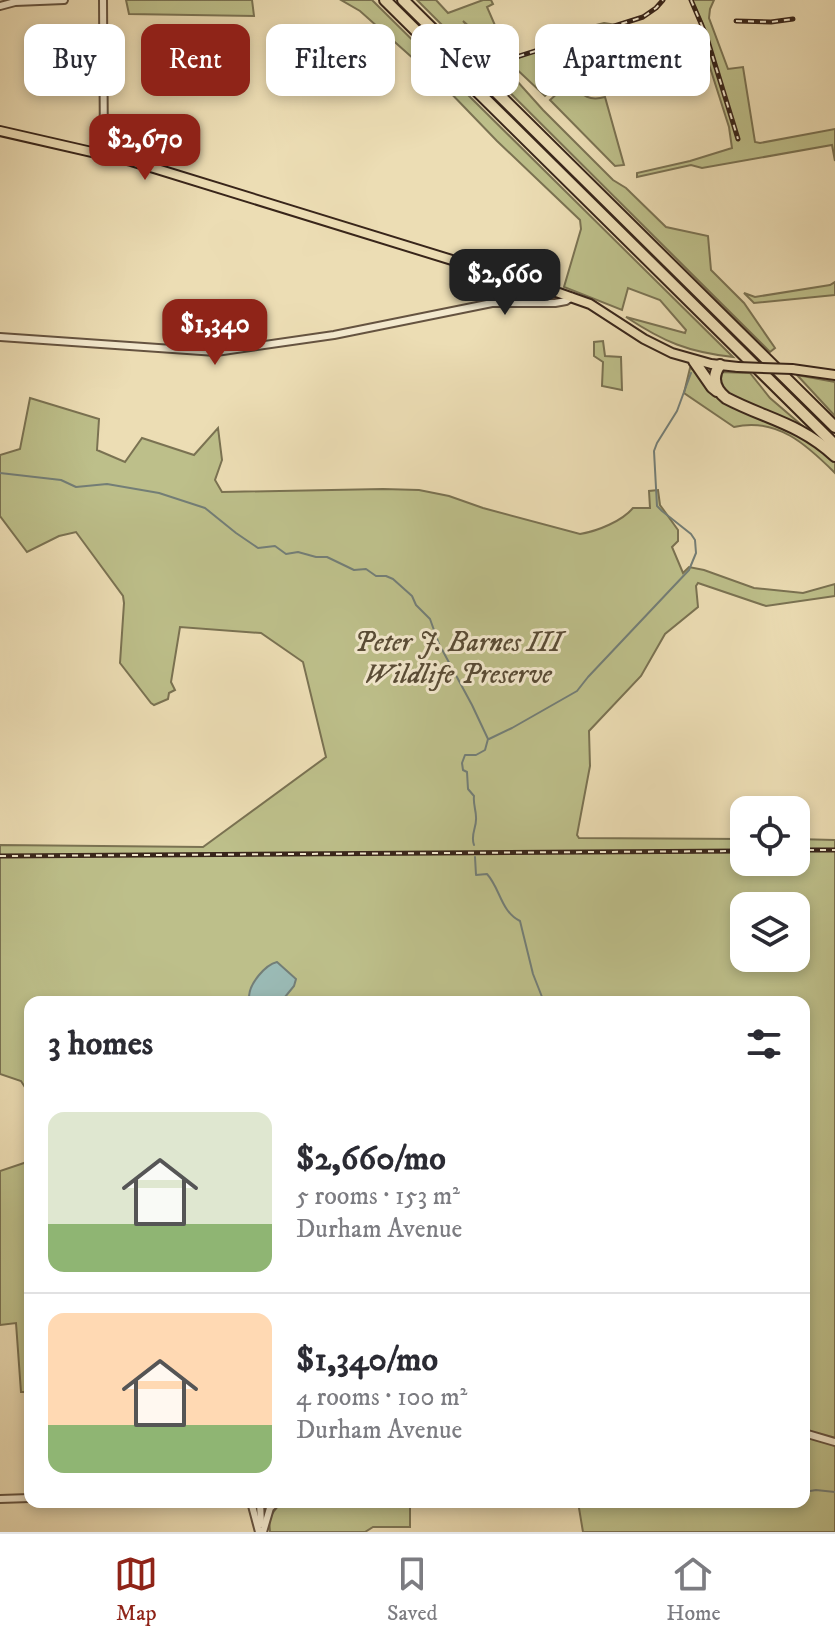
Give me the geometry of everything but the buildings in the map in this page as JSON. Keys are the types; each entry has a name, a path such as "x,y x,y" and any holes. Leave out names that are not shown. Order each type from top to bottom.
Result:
{"highway":[{"path":"385,0 835,445"},
{"path":"403,0 835,427"},
{"path":"694,361 719,392 738,404 799,429 835,456"},
{"path":"719,392 715,379 720,365"}],"main road":[{"path":"0,131 104,154 572,297 663,349 694,361 835,375"}],"street":[{"path":"0,6 15,2 64,0"},
{"path":"103,0 104,154"},
{"path":"0,337 216,352 334,335 492,303 555,303 572,297"},
{"path":"810,1435 835,1442"},
{"path":"0,1499 24,1498"},
{"path":"253,1508 261,1532"},
{"path":"260,1508 261,1532"},
{"path":"261,1532 270,1508"}],"green space":[{"path":"126,0 252,0 254,16 129,14"},
{"path":"341,0 372,0 411,39 411,56 395,42 395,24 375,24"},
{"path":"417,0 436,0 448,13 483,0 491,0 493,4 487,7 494,24 466,24 463,21 466,24 441,24"},
{"path":"692,0 714,0 709,18 728,69 743,67 755,142 835,129 835,161 832,145 702,168 691,165 637,177 637,173 732,148 729,127 710,68 710,24 703,24"},
{"path":"535,50 535,87 519,71 519,58"},
{"path":"519,83 613,180 626,188 666,227 708,236 711,270 744,303 775,348 770,352 513,96 519,96"},
{"path":"454,96 469,96 733,357 677,344 626,317 685,333 686,330 660,300 628,288 622,310 564,287 581,229 580,220"},
{"path":"554,96 605,97 624,165 615,166 550,100"},
{"path":"835,282 835,295 754,303 744,293 755,297"},
{"path":"603,341 605,356 621,357 622,390 602,386 603,362 594,356 594,342"},
{"path":"690,368 725,403 784,425 810,440 835,462 835,473 790,436 764,426 734,427 684,393"},
{"path":"719,372 750,373 770,398 805,428 750,407 721,390"},
{"path":"797,375 835,382 835,416"},
{"name":"Peter J. Barnes III Wildlife Preserve","path":"30,398 99,419 97,450 125,462 142,438 194,455 218,428 222,460 215,480 222,492 419,490 580,534 609,525 633,508 650,508 649,491 658,490 660,505 678,530 678,541 672,547 683,573 689,567 754,588 803,593 835,584 835,596 766,606 698,583 698,607 665,634 641,676 589,731 590,766 577,835 579,838 730,839 730,876 810,876 810,839 835,840 835,1532 583,1532 579,1508 810,1508 810,996 24,996 24,1086 21,1081 0,1074 0,845 203,847 326,757 303,662 261,633 180,627 171,682 175,690 169,693 168,699 154,705 120,663 123,596 76,532 59,536 27,552 0,516 0,455 20,449"},
{"path":"24,1163 24,1392 21,1392 16,1323 0,1325 0,1171"},
{"path":"276,1508 410,1508 410,1527 373,1527 365,1532 270,1532 269,1518"}],"water":[{"path":"277,962 296,979 294,986 286,996 249,996 255,980"}],"waterway":[{"path":"489,739 577,691 689,570 696,553 695,540 657,506 654,451 677,411 691,373"},
{"path":"0,473 61,480 76,487 107,484 159,493 205,508 258,548 275,546 286,554 298,552 327,557 354,570 366,569 376,576 393,579 412,596 430,619 439,644 488,739 485,750 476,755 465,755 462,763 463,770 467,772 468,789 474,796 474,845"},
{"path":"475,857 476,875 487,874 509,912 520,921 542,996"},
{"path":"810,1491 835,1492"}],"railway":[{"path":"519,56 643,17 663,0"},
{"path":"691,0 706,35 738,139"},
{"path":"736,21 793,19"},
{"path":"810,850 835,850"},
{"path":"0,856 730,851"}]}
